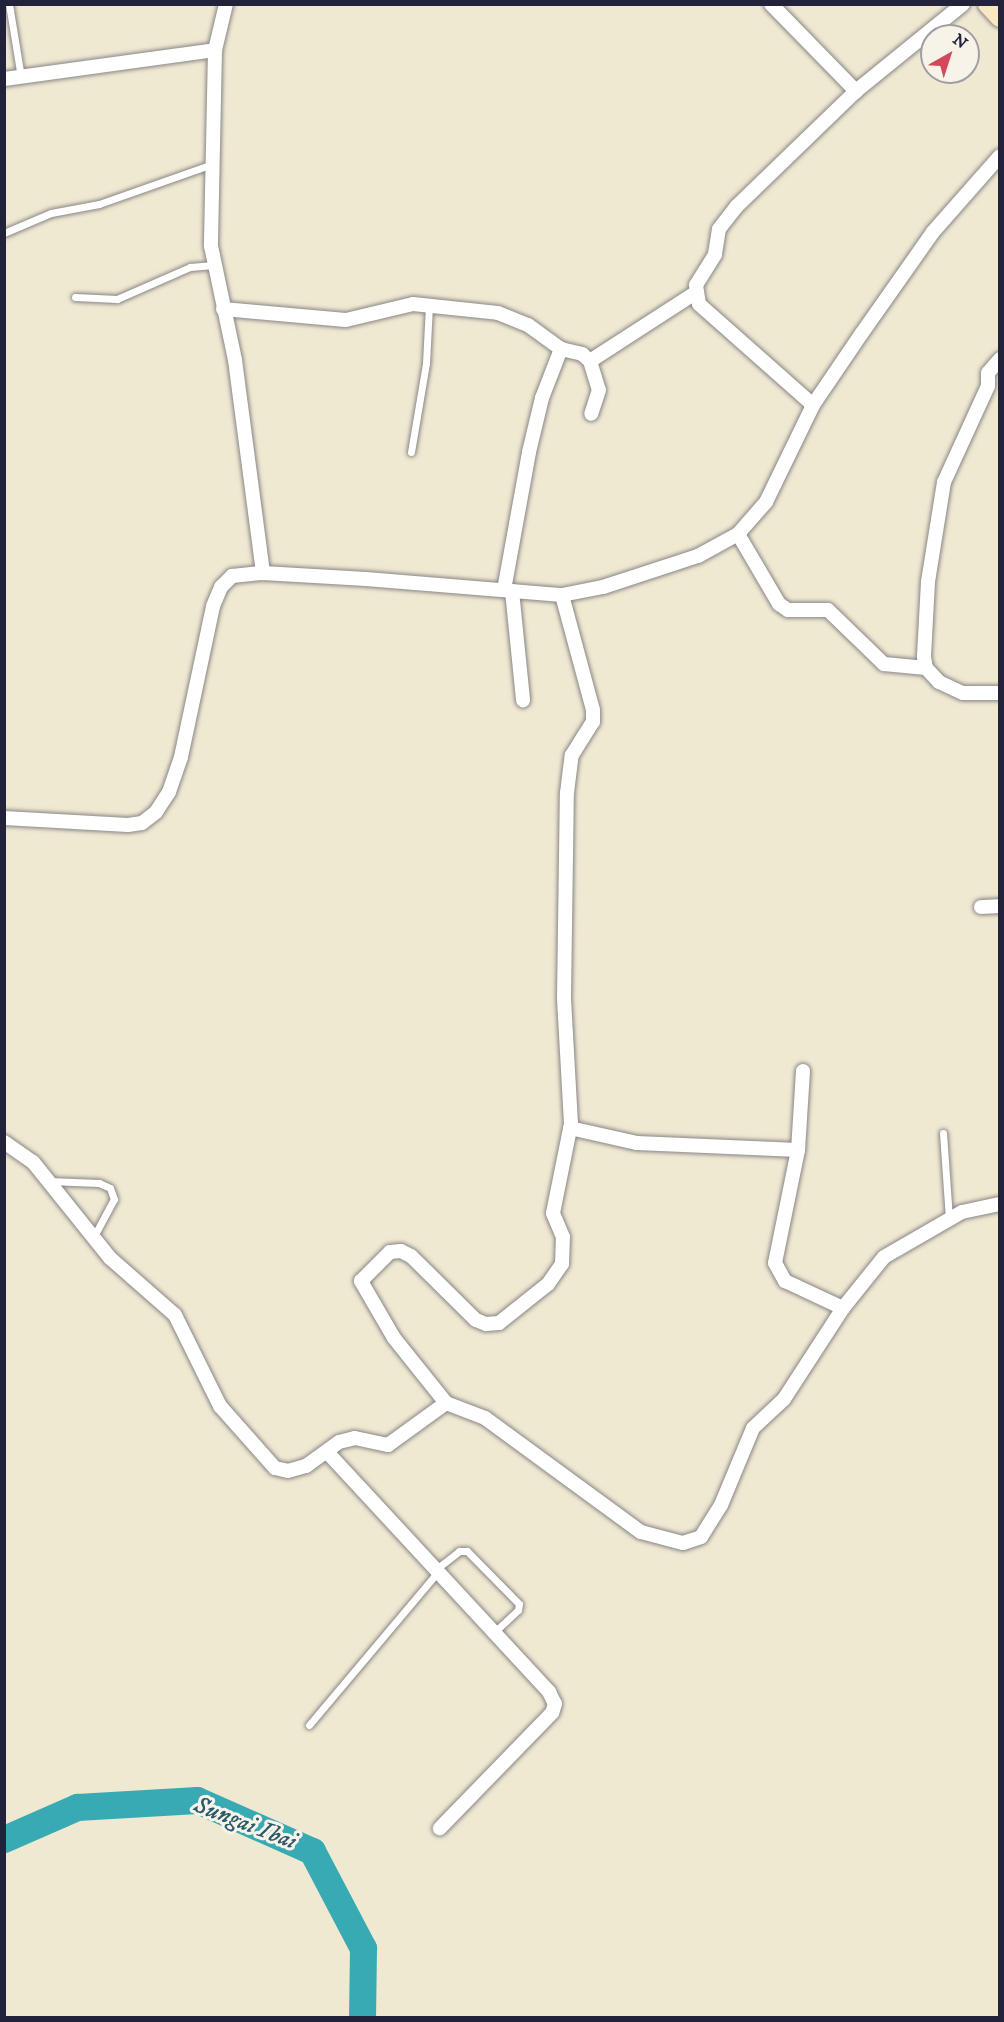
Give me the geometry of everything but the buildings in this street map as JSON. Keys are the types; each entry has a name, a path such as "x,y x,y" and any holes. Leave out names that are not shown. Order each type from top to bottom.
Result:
{"main road":[{"path":"988,4 999,17"}],"street":[{"path":"226,4 215,50 210,165 213,265 235,360 263,573"},
{"path":"771,4 856,91"},
{"path":"590,361 695,293 715,254 714,243 726,218 856,91 963,4"},
{"path":"4,79 215,50"},
{"path":"4,818 128,825 142,823 156,812 169,792 181,757 213,606 220,587 232,576 263,573 562,595 603,587 698,556 738,534 766,502 813,405 933,232 999,156"},
{"path":"695,293 699,303 813,405"},
{"path":"223,309 346,320 364,319 392,308 429,305 512,316 561,349 582,354 590,361 598,390 591,414"},
{"path":"523,700 508,591 529,452 542,398 561,349"},
{"path":"926,668 928,582 944,482 988,386 988,373 999,358"},
{"path":"738,534 779,604 788,610 828,610 884,664 926,668 939,682 963,693 999,693"},
{"path":"562,595 593,710 593,722 572,755 567,793 564,998 570,1128 554,1196 553,1213 563,1237 562,1264 548,1284 499,1323 476,1320 411,1256 401,1251 390,1252 361,1281 394,1338 446,1403 486,1418 641,1532 683,1543 700,1537 721,1505 753,1428 784,1399 843,1308 884,1257 949,1218 980,1207 999,1204"},
{"path":"981,907 999,906"},
{"path":"803,1071 798,1150 779,1238 777,1272 785,1281 843,1308"},
{"path":"570,1128 637,1143 798,1150"},
{"path":"4,1142 33,1162 110,1258 175,1315 220,1407 266,1461 288,1471 306,1466 328,1453 339,1442 355,1438 388,1445 446,1403"},
{"path":"328,1453 435,1573 494,1632 555,1704 552,1713 440,1828"}],"lane":[{"path":"9,4 21,76"},
{"path":"4,233 51,213 99,204 210,165"},
{"path":"75,297 117,299 190,267 213,265"},
{"path":"411,452 426,363 429,305"},
{"path":"944,1133 949,1218"},
{"path":"47,1181 99,1183 110,1188 114,1199 93,1238"},
{"path":"309,1725 435,1573 459,1551 467,1551 519,1604 518,1610 494,1632"}],"waterway":[{"name":"Sungai Ibai","path":"4,1839 77,1807 197,1800 312,1851 363,1948 362,2018"}]}
